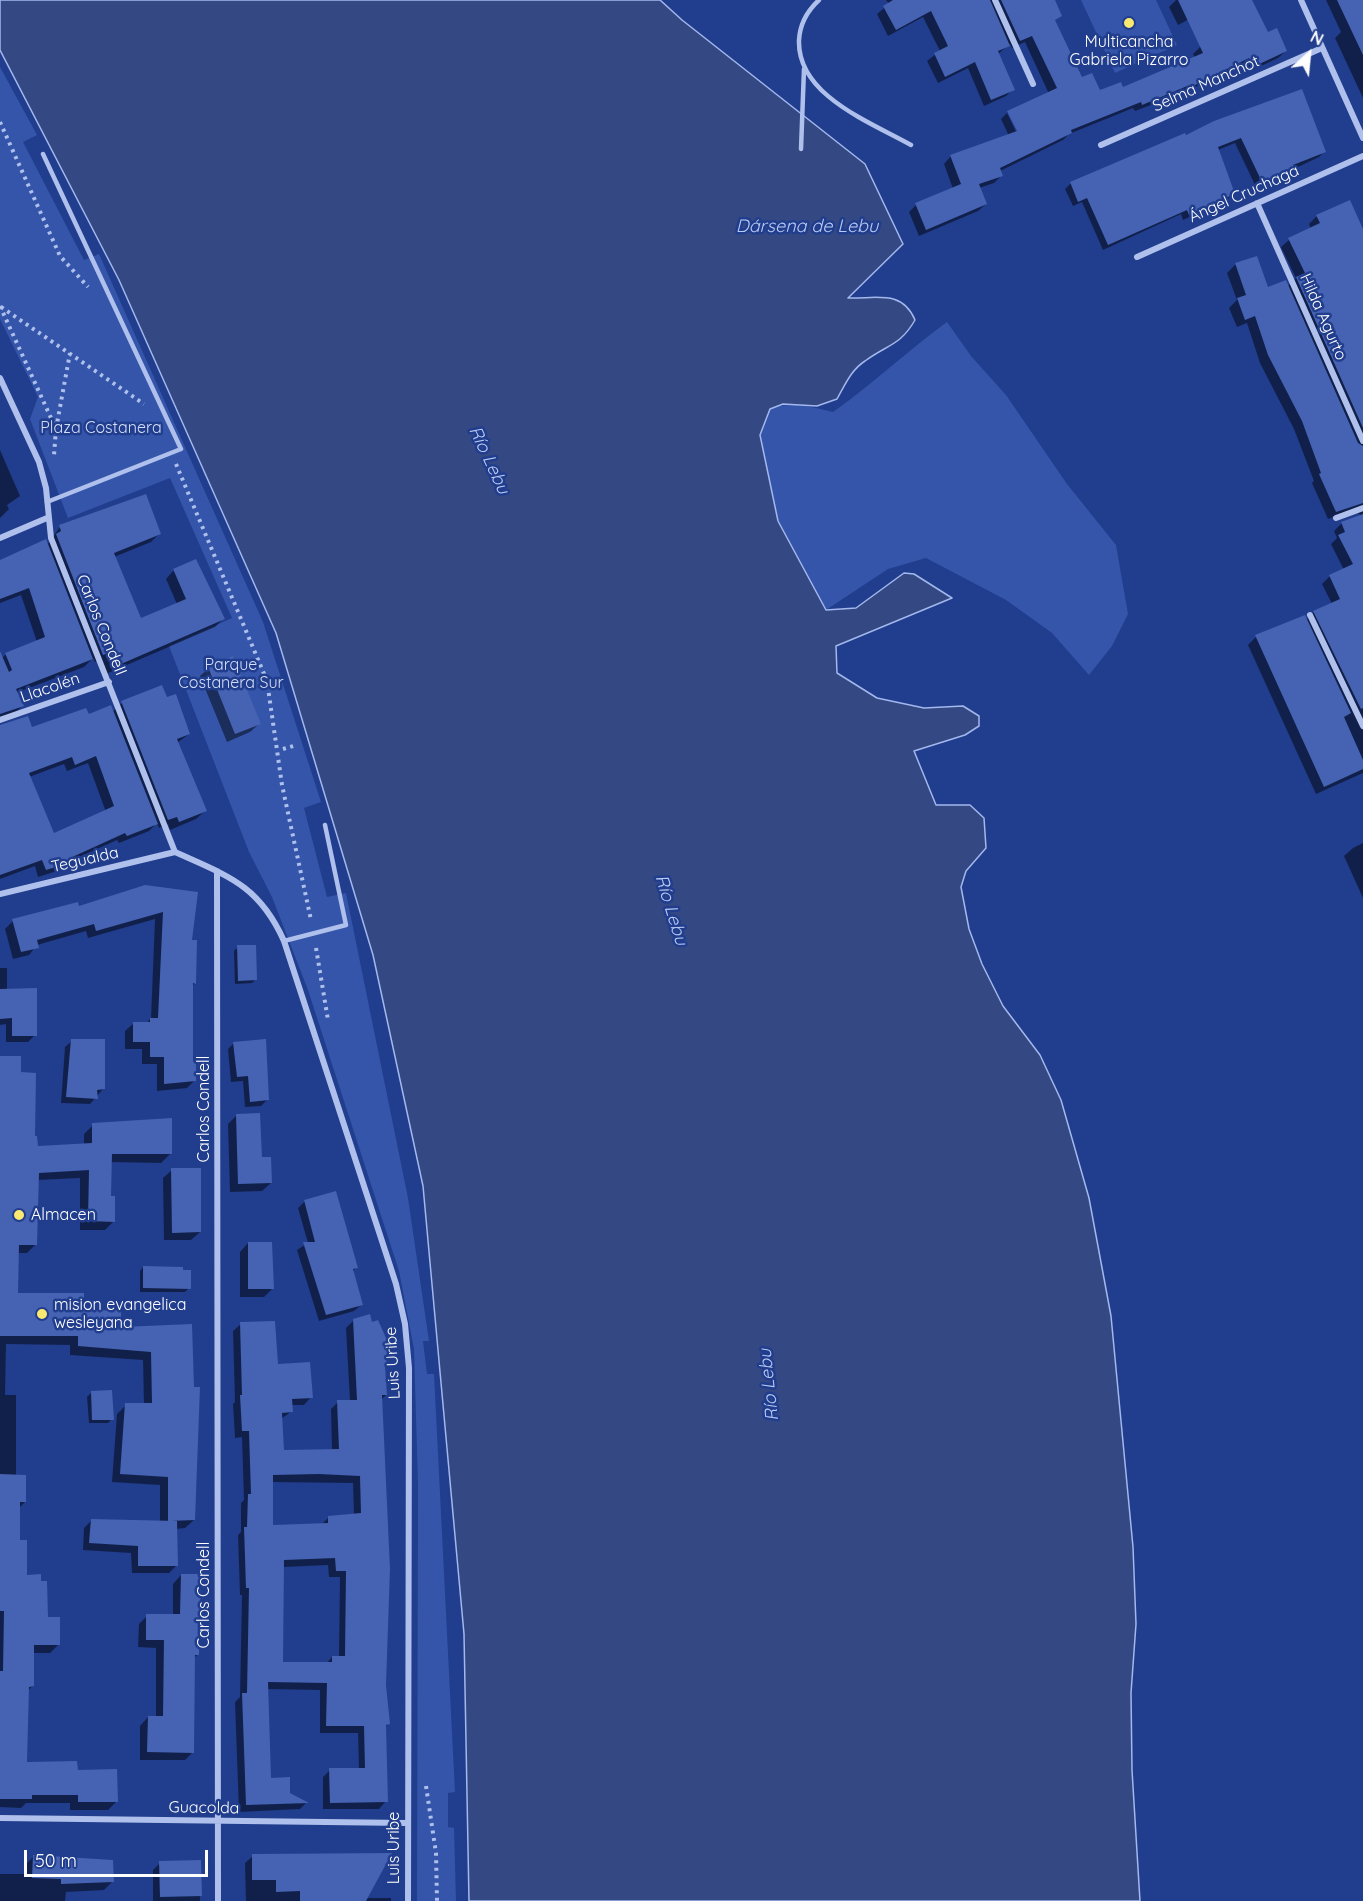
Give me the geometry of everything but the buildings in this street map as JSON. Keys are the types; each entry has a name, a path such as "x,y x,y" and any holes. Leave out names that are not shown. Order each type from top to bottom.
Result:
{"street":[{"path":"995,0 1034,84"},
{"path":"1300,0 1363,138"},
{"name":"Selma Manchot","path":"1101,145 1322,48"},
{"name":"Ángel Cruchaga","path":"1137,258 1363,156"},
{"name":"Hilda Agurto","path":"1257,203 1363,441"},
{"name":"Carlos Condell","path":"0,378 39,462 51,538 175,852"},
{"path":"1336,518 1363,508"},
{"path":"0,538 47,518"},
{"path":"1310,615 1363,726"},
{"name":"Llacolén","path":"0,720 109,682"},
{"path":"175,852 217,872"},
{"name":"Tegualda","path":"0,894 175,852"},
{"name":"Carlos Condell","path":"217,872 218,1901"},
{"name":"Luis Uribe","path":"217,872 249,889 256,896 271,915 284,941 396,1284 405,1324 409,1368 408,1901"},
{"name":"Guacolda","path":"0,1818 407,1823"}],"lane":[{"path":"801,149 804,69 799,47 800,33 810,9 819,0"},
{"path":"804,69 814,85 836,102 911,145"},
{"path":"43,154 181,448 47,502"},
{"path":"284,941 346,926 325,825"}],"path":[{"path":"0,306 153,410"},
{"path":"0,306 56,429"},
{"path":"53,457 70,353"},
{"path":"282,749 297,745"}],"green space":[{"name":"Multicancha Gabriela Pizarro","path":"1081,0 1156,0 1177,45 1115,73"},
{"name":"Parque Costanera Sur","path":"0,67 37,135 23,142 84,260 99,254 263,622 321,802 304,808 327,897 346,893 408,1198 429,1341 423,1341 427,1374 434,1374 455,1792 448,1793 448,1827 454,1828 456,1901 417,1901 418,1485 414,1349 399,1271 308,990 272,897 249,852 169,646 232,618 170,478 68,518 30,419 38,397 0,319"},
{"path":"947,322 971,356 1006,395 1067,484 1116,545 1128,614 1112,646 1089,675 1052,633 1006,600 926,558 888,569 826,610 778,521 760,435 770,409 794,405 833,412"}],"water":[{"path":"0,0 660,0 682,20 865,164 903,244 848,298 878,297 895,300 909,310 915,320 899,340 873,355 856,369 837,399 817,406 783,404 770,409 760,435 778,521 826,610 856,608 904,573 914,574 952,598 836,646 837,673 877,698 924,708 963,706 979,716 979,726 965,735 914,751 936,805 970,805 984,818 986,848 966,871 961,887 969,929 982,964 1003,1006 1040,1055 1061,1100 1089,1198 1111,1316 1133,1547 1136,1624 1131,1693 1132,1770 1140,1901 469,1901 464,1634 423,1186 373,955 276,633 119,280 0,50"}],"place":[{"name":"Multicancha Gabriela Pizarro","path":"1129,23"},
{"name":"Almacen","path":"19,1215"},
{"name":"mision evangelica wesleyana","path":"42,1314"}],"water label":[{"name":"Dársena de Lebu","path":"807,227"},
{"name":"Río Lebu","path":"489,460"},
{"name":"Río Lebu","path":"671,910"},
{"name":"Río Lebu","path":"769,1385"}],"park label":[{"name":"Plaza Costanera","path":"101,428"}]}
